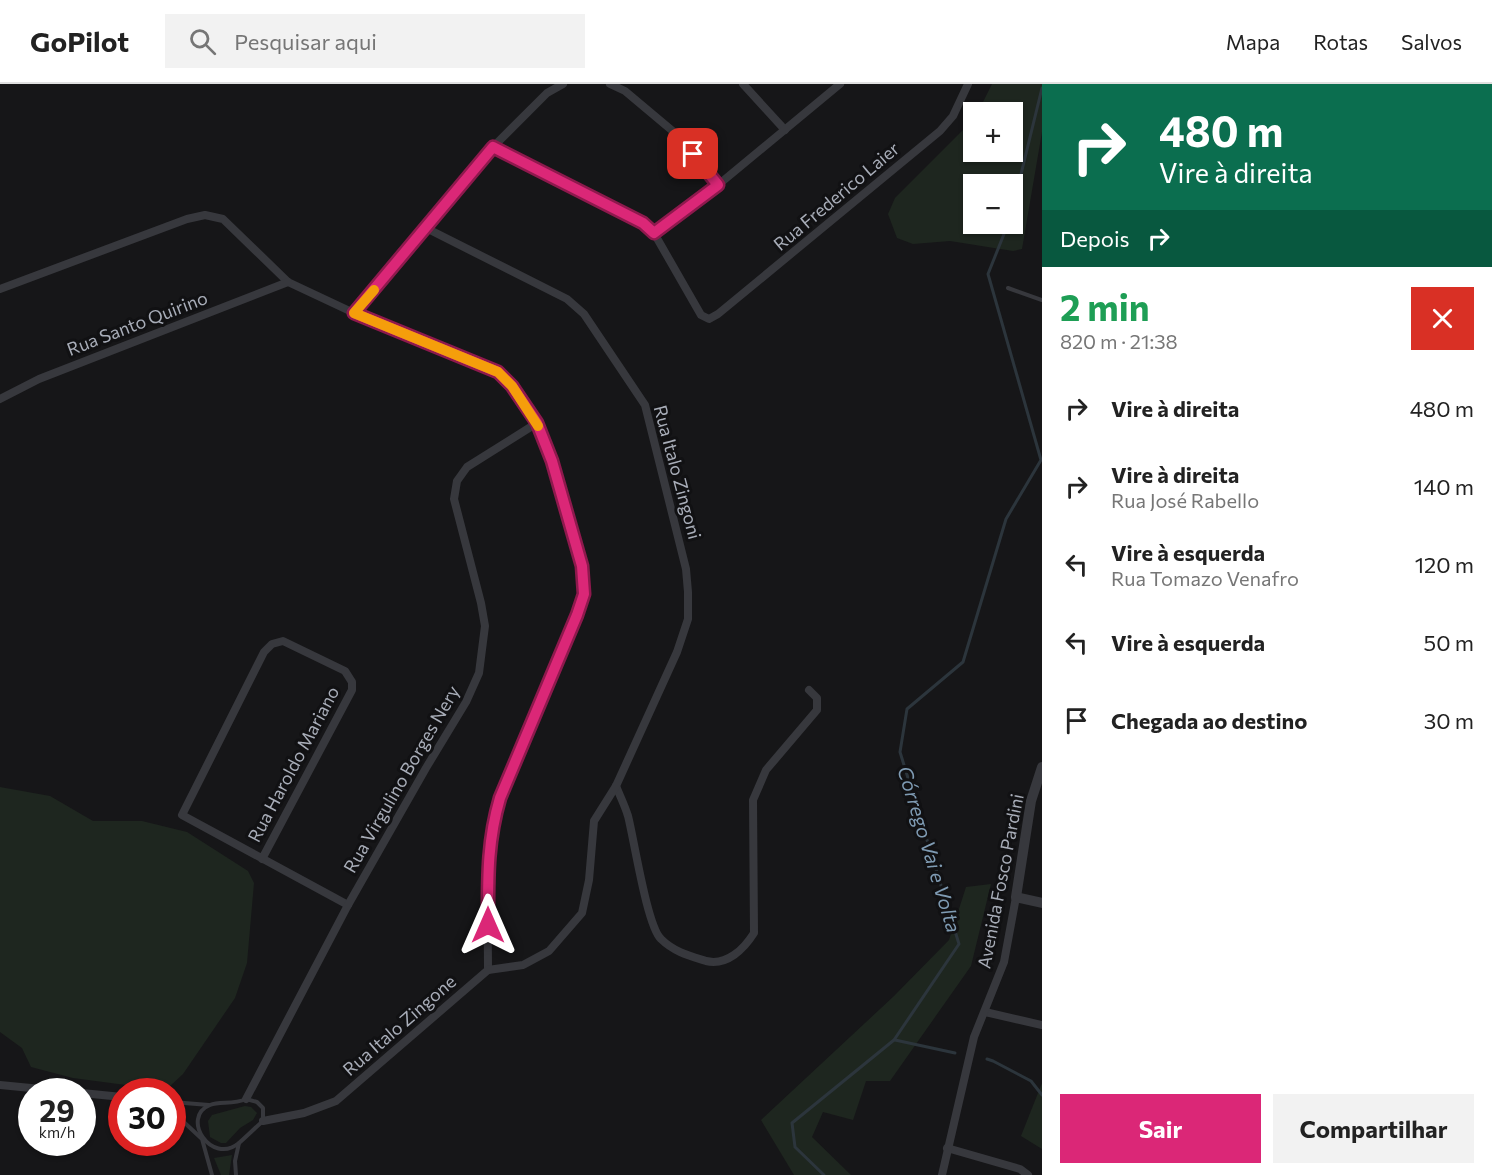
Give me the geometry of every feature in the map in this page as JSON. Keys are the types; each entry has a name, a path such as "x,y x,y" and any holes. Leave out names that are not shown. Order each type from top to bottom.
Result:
{"street":[{"path":"354,313 493,147 547,93 563,84"},
{"path":"610,84 625,91 681,138 718,185"},
{"path":"743,84 785,130"},
{"path":"493,147 643,223 654,233 718,185 840,84"},
{"name":"Rua Frederico Laier","path":"654,233 701,315 708,319 718,314 940,131 953,116 968,84"},
{"path":"0,289 187,219 205,215 223,219 288,282 354,313 498,372 512,386 537,423 552,461 582,566 584,594 495,815 490,836 488,879 488,970 523,965 549,951 582,913 589,880 594,820 616,786"},
{"name":"Rua Italo Zingoni","path":"426,228 567,299 584,314 645,405 686,569 688,619 677,652 616,786"},
{"name":"Rua Santo Quirino","path":"0,399 39,379 288,282"},
{"name":"Rua Virgulino Borges Nery","path":"246,1099 348,905 466,702 479,673 485,626 454,499 457,481 467,467 537,423"},
{"name":"Rua Haroldo Mariano","path":"283,641 345,671 352,682 352,690 261,859 182,815 264,652 272,644 283,641"},
{"path":"616,786 627,813 646,903 659,938 681,953 711,962 731,959 748,943 754,933 753,800 766,770 817,710 818,698 809,690"},
{"name":"Avenida Fosco Pardini","path":"942,1175 974,1037 1004,962 1031,801 1042,767"},
{"path":"261,859 348,905"},
{"path":"1016,897 1042,903"},
{"name":"Rua Italo Zingone","path":"263,1121 304,1113 336,1101 488,970"},
{"path":"985,1012 1042,1025"},
{"path":"0,1085 18,1087"},
{"path":"947,1148 1020,1169 1028,1175"}],"lane":[{"path":"1008,288 1042,300"},
{"path":"186,1103 210,1105 236,1103 246,1099 257,1102 263,1108 263,1121 239,1143 230,1148 212,1147 186,1124"},
{"path":"210,1105 203,1110 198,1126 212,1175"},
{"path":"236,1175 235,1161 239,1143"}],"shaded area":[{"path":"992,84 1042,84 1042,132 1022,249 1013,251 950,241 913,244 897,238 888,214 895,198 963,130 963,162 1023,162 1023,102 983,102"},
{"path":"0,787 50,796 93,821 142,821 187,832 248,871 254,883 247,963 235,998 179,1078 108,1078 108,1083 96,1081 96,1078 73,1078 31,1067 22,1048 0,1032"},
{"path":"991,884 971,966 890,1081 866,1081 853,1120 823,1112 812,1137 851,1175 794,1175 761,1120 894,996 949,940 966,887"},
{"path":"1042,1083 1042,1149 1021,1136"},
{"path":"245,1106 251,1107 257,1113 253,1120 240,1128 226,1143 210,1137 208,1121 212,1115"},
{"path":"232,1155 229,1175 221,1175 214,1158"}],"waterway":[{"name":"Córrego Vai e Volta","path":"1021,174 1042,88"},
{"name":"Córrego Vai e Volta","path":"824,1175 795,1147 792,1123 894,1040 959,944 900,752 907,709 963,662 1006,519 1041,460 988,274 1004,234"},
{"name":"Córrego Vai e Volta","path":"895,1040 955,1053"},
{"name":"Córrego Vai e Volta","path":"987,1059 1031,1081 1042,1095"}],"slow traffic":[{"path":"374,290 354,313 498,372 512,386 538,426"}],"route":[{"path":"488,925 490,836 495,815 500,798 577,615 584,594 582,566 552,461 537,423 512,386 498,372 354,313 493,147 643,223 654,233 718,185 693,154"}]}
